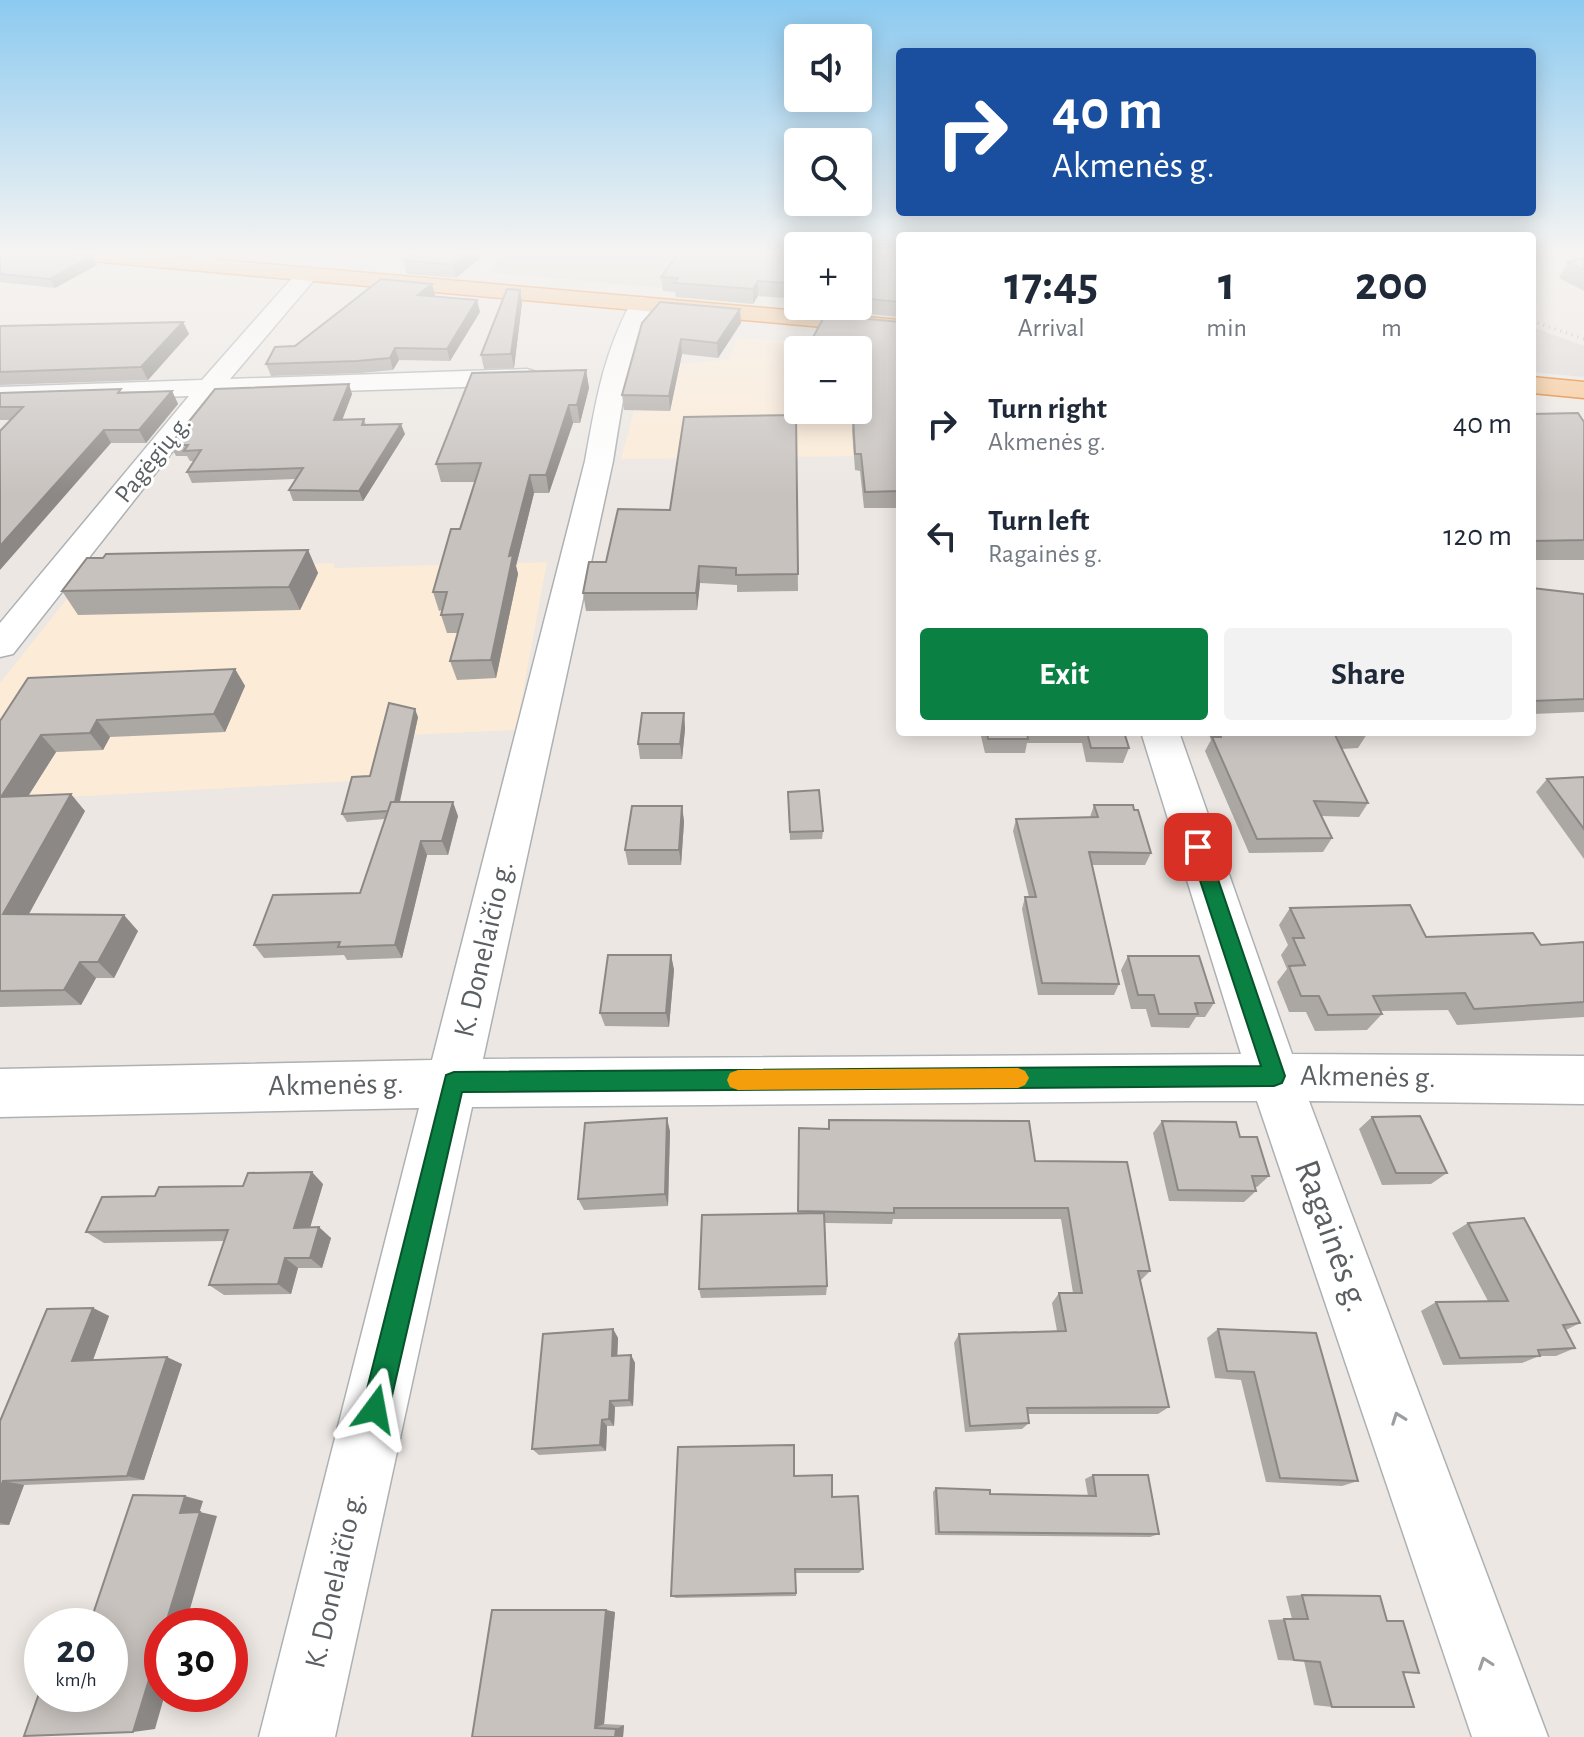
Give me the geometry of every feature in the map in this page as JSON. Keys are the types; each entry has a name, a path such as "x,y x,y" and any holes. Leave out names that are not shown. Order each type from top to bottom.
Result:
{"highway":[{"path":"1536,385 1584,390"}],"street":[{"name":"Pagėgių g.","path":"0,646 257,333"},
{"name":"K. Donelaičio g.","path":"297,1737 454,1082 543,687 599,461 598,375 628,333"},
{"path":"0,395 552,377"},
{"name":"Ragainės g.","path":"1161,736 1274,1076 1510,1737"},
{"name":"Akmenės g.","path":"0,1093 454,1082 1274,1076 1584,1080"}],"shaded area":[{"path":"1536,333 1549,333 1584,346 1584,377 1536,372"},
{"path":"738,337 784,341 784,424 872,424 872,349 896,351 896,365 870,456 621,459 646,368 729,359"},
{"path":"547,562 516,730 385,736 372,780 0,801 0,683 89,571 334,563 334,568"}],"building":[{"path":"0,333 173,333 141,367 0,372"},
{"path":"312,333 457,333 447,349 395,348 390,358 266,364 275,347 295,346"},
{"path":"490,333 514,333 511,354 481,355"},
{"path":"639,333 724,333 717,343 681,339 669,396 622,395"},
{"path":"815,333 896,333 896,491 865,492 861,454 855,454 853,424 872,424 872,336 814,336"},
{"path":"586,370 577,405 569,405 546,475 530,475 509,556 513,555 491,660 450,661 463,614 441,615 447,592 433,592 451,529 460,529 481,463 436,464 472,373"},
{"path":"349,384 334,420 364,419 362,425 401,424 359,491 289,490 303,468 187,472 201,450 184,451 188,445 170,445 215,389"},
{"path":"121,389 118,393 172,391 139,430 104,430 0,546 0,431 23,407 0,407 0,393"},
{"path":"1578,413 1584,422 1584,540 1536,541 1536,414"},
{"path":"784,415 784,424 796,424 798,574 736,575 736,568 699,566 696,593 583,593 589,562 606,562 618,509 670,510 684,417"},
{"path":"308,550 289,587 62,591 87,558 103,558 106,554"},
{"path":"1536,588 1584,594 1584,699 1536,701"},
{"path":"235,669 214,714 97,720 90,733 41,735 1,797 71,794 3,914 124,915 98,962 80,962 64,990 0,991 0,721 28,678"},
{"path":"389,703 415,709 395,802 391,802 388,811 342,814 352,777 370,776"},
{"path":"642,713 684,713 680,744 638,744"},
{"path":"988,736 1028,736 1028,739 988,739"},
{"path":"1088,736 1125,736 1129,748 1091,748"},
{"path":"1335,736 1368,803 1314,801 1332,838 1257,839 1212,737"},
{"path":"1584,777 1584,829 1547,779"},
{"path":"819,790 823,831 790,832 788,792"},
{"path":"391,802 453,802 442,841 421,841 395,945 338,947 340,942 254,945 273,895 360,893"},
{"path":"1094,805 1133,805 1134,810 1138,810 1151,853 1089,852 1119,984 1042,983 1025,897 1036,897 1016,819 1098,817"},
{"path":"632,806 682,806 679,850 625,850"},
{"path":"1410,905 1426,937 1533,933 1541,945 1584,942 1584,1002 1474,1009 1465,993 1373,996 1382,1014 1328,1015 1319,996 1301,996 1289,966 1305,965 1293,938 1304,938 1290,908"},
{"path":"608,955 671,955 666,1013 600,1013"},
{"path":"1128,956 1199,956 1214,1003 1195,1003 1198,1014 1159,1014 1154,995 1138,995"},
{"path":"1420,1116 1447,1173 1396,1173 1372,1117"},
{"path":"667,1118 665,1194 578,1199 585,1123"},
{"path":"829,1120 1029,1121 1035,1161 1127,1162 1150,1271 1138,1271 1169,1407 1027,1408 1029,1423 970,1426 959,1334 1066,1331 1059,1293 1082,1293 1068,1208 894,1208 894,1213 798,1211 799,1128 829,1129"},
{"path":"1162,1121 1236,1122 1240,1137 1257,1137 1269,1176 1252,1176 1256,1191 1178,1190"},
{"path":"312,1172 294,1228 319,1227 310,1258 285,1258 278,1284 209,1285 228,1230 86,1232 102,1197 155,1196 159,1187 243,1186 248,1173"},
{"path":"824,1213 827,1286 699,1289 702,1215"},
{"path":"1524,1218 1580,1323 1563,1325 1575,1348 1538,1350 1540,1356 1460,1358 1436,1302 1508,1301 1468,1223"},
{"path":"93,1308 72,1361 167,1357 127,1476 3,1481 0,1489 0,1421 47,1309"},
{"path":"613,1329 612,1356 631,1355 629,1400 610,1401 609,1419 602,1420 600,1445 532,1449 543,1334"},
{"path":"1218,1329 1316,1333 1358,1481 1280,1478 1254,1372 1227,1371"},
{"path":"794,1445 794,1476 832,1475 832,1497 858,1496 863,1569 795,1569 796,1593 671,1596 678,1447"},
{"path":"1093,1475 1148,1475 1159,1534 939,1532 936,1488 990,1490 990,1494 1096,1496"},
{"path":"133,1495 185,1496 180,1513 200,1512 171,1608 144,1608 144,1696 133,1732 24,1736 32,1712 128,1712 128,1608 95,1608"},
{"path":"1302,1595 1380,1596 1387,1621 1403,1621 1419,1673 1403,1672 1414,1707 1332,1707 1320,1662 1294,1660 1284,1619 1308,1619"},
{"path":"492,1610 606,1610 595,1728 616,1729 615,1737 472,1737"}],"railway":[{"path":"1567,333 1584,339"}],"slow traffic":[{"path":"738,1080 1018,1078"}],"route":[{"path":"375,1409 454,1082 1274,1076 1198,847"}]}
